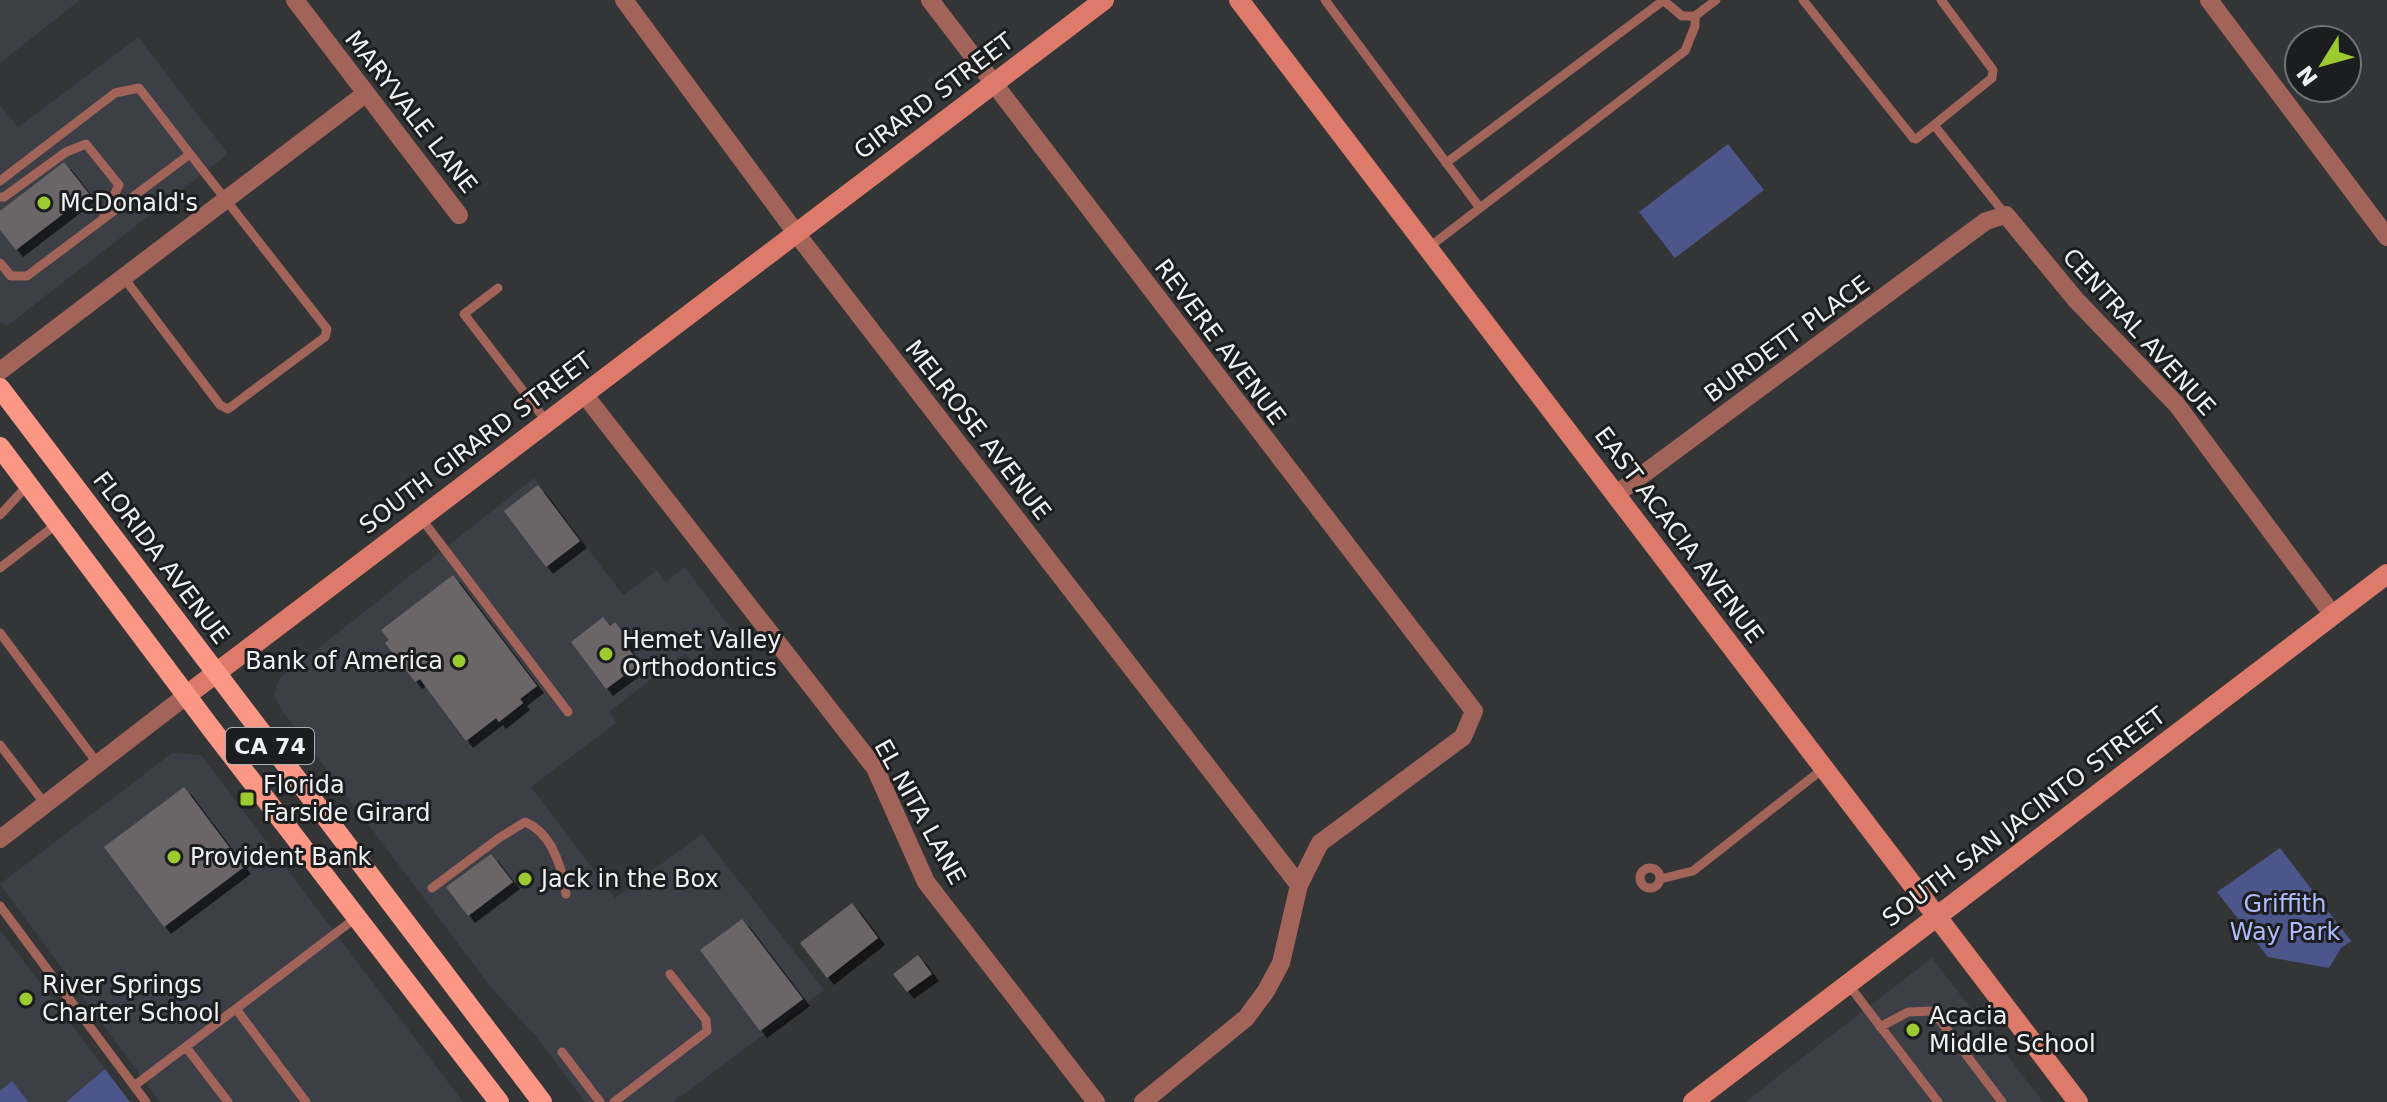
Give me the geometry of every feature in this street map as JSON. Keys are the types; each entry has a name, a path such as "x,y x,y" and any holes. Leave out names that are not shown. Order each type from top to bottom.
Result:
{"main road":[{"name":"FLORIDA AVENUE","path":"0,388 542,1102"},
{"name":"CA 74","path":"0,447 499,1102"}],"street":[{"name":"MARYVALE LANE","path":"295,0 459,215"},
{"name":"MELROSE AVENUE","path":"624,0 796,233 1299,885"},
{"name":"REVERE AVENUE","path":"930,0 1474,711 1463,737 1320,843 1299,885"},
{"name":"GIRARD STREET","path":"796,233 1104,0"},
{"name":"EAST ACACIA AVENUE","path":"1239,0 2078,1102"},
{"path":"2209,0 2387,237"},
{"path":"0,371 365,94"},
{"name":"BURDETT PLACE","path":"1615,495 1986,221 2006,215"},
{"name":"CENTRAL AVENUE","path":"2006,215 2076,300 2177,405 2333,615"},
{"name":"SOUTH GIRARD STREET","path":"187,695 796,233"},
{"name":"EL NITA LANE","path":"584,394 875,768 926,882 1096,1102"},
{"name":"SOUTH SAN JACINTO STREET","path":"1693,1102 2387,574"},
{"path":"0,839 187,695"},
{"path":"1143,1102 1246,1018 1266,991 1281,963 1299,885"}],"lane":[{"path":"1325,0 1480,208"},
{"path":"1446,163 1664,0 1682,16 1695,16 1716,0"},
{"path":"1803,0 1916,139 1992,78 1993,70 1941,0"},
{"path":"1428,248 1685,51 1695,26 1695,16"},
{"path":"0,181 115,93 139,88 327,329 325,337 228,409 220,405 124,278"},
{"path":"1934,125 2006,215"},
{"path":"0,197 66,152 86,144 119,185 103,219"},
{"path":"0,263 11,276 27,276 190,154"},
{"path":"498,288 464,314 547,422"},
{"path":"0,515 28,485"},
{"path":"421,518 568,712"},
{"path":"0,568 58,523"},
{"path":"0,633 98,764"},
{"path":"0,745 45,804"},
{"path":"1660,879 1693,871 1824,768"},
{"path":"432,888 525,822 534,826 551,848 563,870 566,894"},
{"path":"0,906 146,1102"},
{"path":"134,1086 357,917"},
{"path":"614,1102 707,1031 706,1020 670,974"},
{"path":"1848,984 1938,1102"},
{"path":"236,1009 306,1102"},
{"path":"1880,1027 1908,1012 1933,1011 2002,1102"},
{"path":"186,1047 228,1102"},
{"path":"562,1052 600,1102"}],"shaded area":[{"path":"0,0 80,0 0,63"},
{"path":"138,37 228,154 7,326 0,322 0,105 18,127"},
{"path":"534,478 623,595 657,570 666,582 685,567 732,630 692,661 685,653 609,712 616,723 531,787 615,898 702,834 824,990 673,1102 585,1102 536,1036 493,990 281,709 274,695 279,679"},
{"path":"172,753 201,755 463,1102 160,1102 0,884"},
{"name":"River Springs Charter School","path":"0,930 105,1069 66,1102 0,1102"},
{"name":"Acacia Middle School","path":"1932,958 2043,1102 1745,1102"}],"green space":[{"path":"1728,144 1764,190 1675,258 1639,212"},
{"name":"Griffith Way Park","path":"2280,848 2351,941 2341,948 2329,968 2268,957 2217,892"},
{"path":"105,1069 130,1102 66,1102"},
{"path":"12,1081 28,1102 0,1102 0,1091"}],"building":[{"name":"McDonald's","path":"64,162 89,194 16,250 0,230 0,211"},
{"path":"538,485 580,541 546,567 504,511"},
{"name":"Bank of America","path":"453,575 537,686 520,699 523,703 499,722 496,718 466,741 420,679 415,682 385,643 389,640 381,630"},
{"name":"Hemet Valley Orthodontics","path":"603,617 610,626 615,622 630,642 626,645 640,664 606,689 571,642"},
{"name":"Provident Bank","path":"184,787 244,867 164,927 104,847"},
{"path":"491,854 513,882 468,916 446,887"},
{"path":"852,903 878,938 827,978 800,943"},
{"path":"742,919 803,999 760,1031 700,950"},
{"path":"918,955 932,974 907,992 893,974"}],"place":[{"name":"McDonald's","path":"44,203"},
{"name":"Hemet Valley Orthodontics","path":"606,654"},
{"name":"Bank of America","path":"459,661"},
{"name":"Florida Farside Girard","path":"247,799"},
{"name":"Provident Bank","path":"174,857"},
{"name":"Jack in the Box","path":"525,879"},
{"name":"River Springs Charter School","path":"26,999"},
{"name":"Acacia Middle School","path":"1913,1030"}]}
